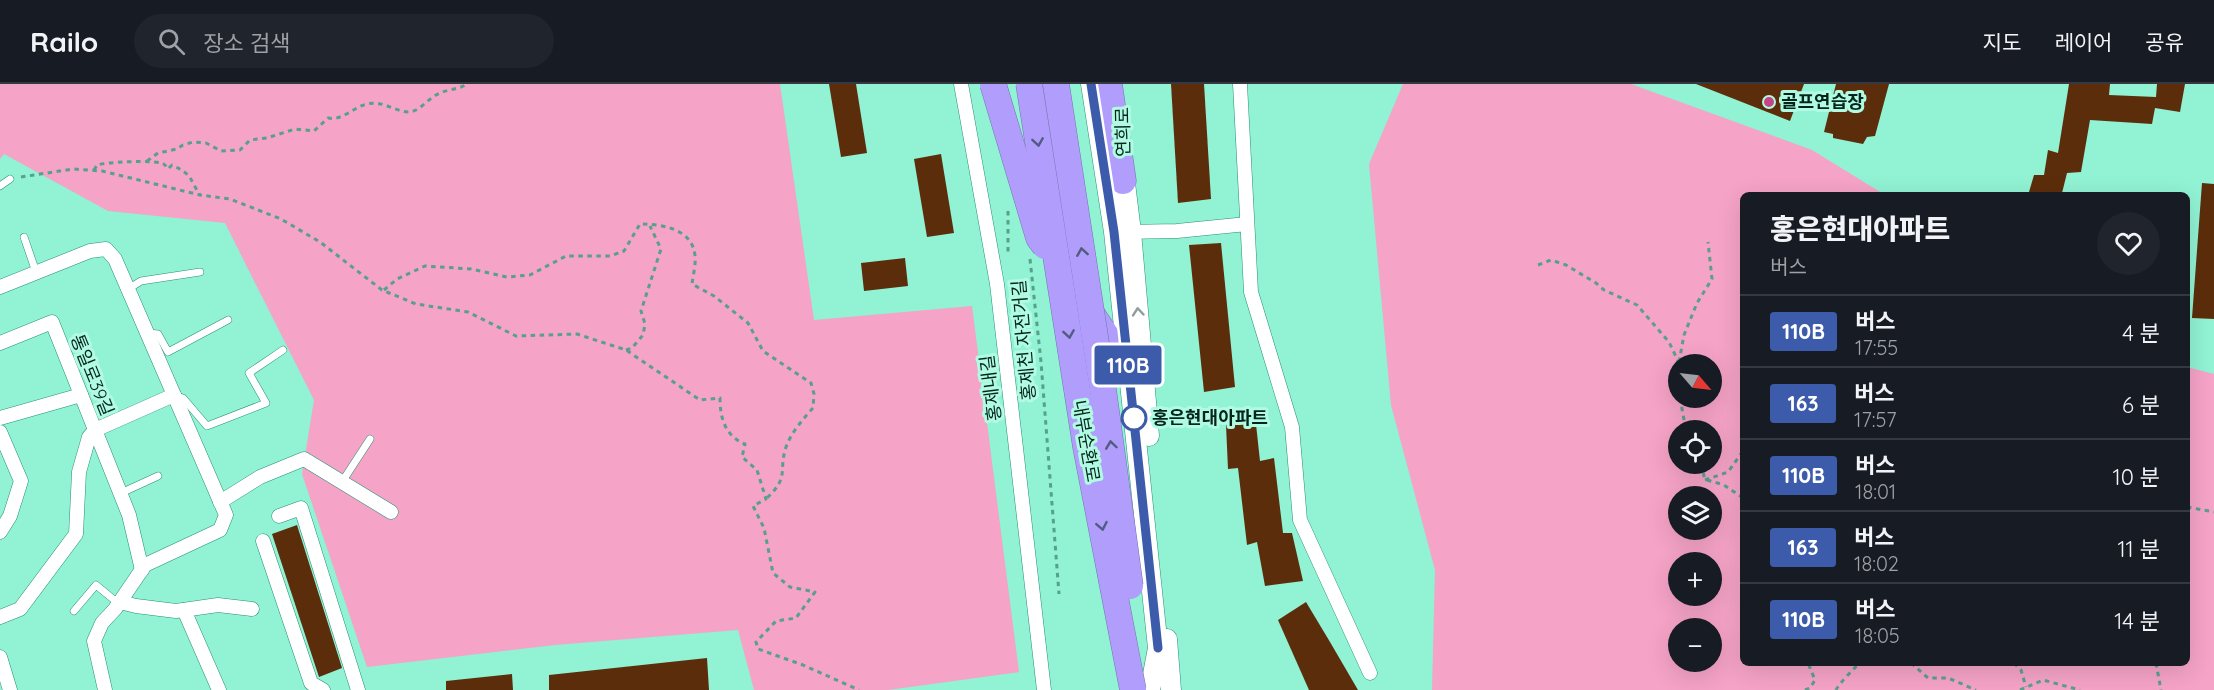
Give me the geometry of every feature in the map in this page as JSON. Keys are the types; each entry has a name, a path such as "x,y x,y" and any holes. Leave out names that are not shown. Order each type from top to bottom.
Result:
{"highway":[{"path":"993,84 1039,238 1129,370"},
{"name":"내부순환로","path":"1029,84 1086,447 1133,690"},
{"name":"내부순환로","path":"1056,84 1103,389 1137,634 1160,688"},
{"path":"1109,84 1124,181"}],"main road":[{"name":"연희로","path":"1091,84 1123,232"},
{"name":"연희로","path":"1121,84 1123,232 1129,370 1158,648 1160,688"},
{"path":"1123,232 1160,688"}],"street":[{"name":"홍제내길","path":"961,84 997,284 1044,690"},
{"path":"1239,84 1251,291 1292,427 1300,520 1370,673"},
{"path":"1123,232 1177,231 1247,224"},
{"path":"0,287 90,251 106,249 115,259 226,515 220,530 145,565 120,602 102,623 94,641 105,690"},
{"name":"통일로39길","path":"0,343 52,322 129,514 142,570"},
{"path":"0,418 81,395"},
{"path":"0,617 20,609 76,534 79,472 89,437 95,430 174,395"},
{"path":"0,432 7,466 21,481 10,516 0,532"},
{"path":"220,502 260,477 304,459 391,512"},
{"path":"279,516 301,508 358,690"},
{"path":"263,541 312,683 323,690"},
{"path":"120,602 136,606 184,610 218,605 252,609"},
{"path":"184,610 219,690"},
{"path":"0,657 10,690"}],"lane":[{"path":"0,186 10,179"},
{"path":"24,237 36,272"},
{"path":"128,289 141,282 200,272"},
{"path":"147,333 158,333 168,352 228,320"},
{"path":"174,395 183,398 207,426 266,403 249,373 283,350"},
{"path":"342,482 370,439"},
{"path":"121,493 158,476"},
{"path":"74,611 96,585 120,602"}],"path":[{"path":"147,161 159,153 193,142 206,143 221,152 240,150 250,140 267,138 295,129 314,131 321,122 328,118 336,119 367,104 383,103 406,112 414,111 434,96 450,88 467,84"},
{"path":"94,170 97,165 105,162 147,161 163,163 168,168 172,165 186,172 194,181 200,195"},
{"path":"10,179 73,169 94,170 200,195 230,199 281,219 320,242 382,290 416,304 468,312 516,336 578,334 626,350 700,400 720,398 720,417 737,441 745,444 742,457 758,470 766,499"},
{"path":"382,290 397,279 425,266 471,269 507,277 530,275 566,256 610,256 624,251 640,224 660,225 682,232 689,237 695,257 692,284 714,296 748,323 764,351 811,383 814,394 813,408 802,420 787,444 782,462 784,473 777,488 766,499 753,506 764,528 773,573 790,587 815,592 796,618 776,621 756,642 758,649 803,665 859,690"},
{"path":"626,350 632,348 643,335 645,324 641,311 661,249 650,226"},
{"path":"1681,354 1684,335 1697,303 1712,279 1707,242"},
{"name":"홍제천 자전거길","path":"1030,258 1041,362 1059,594"},
{"path":"1538,265 1551,260 1566,265 1604,290 1637,305 1669,342 1674,354"},
{"path":"1705,480 1728,472 1740,455"},
{"path":"1704,474 1705,480"},
{"path":"1705,480 1724,485 1740,496"},
{"path":"2190,508 2214,512"},
{"path":"1805,690 1810,688 1815,680 1809,666"},
{"path":"1836,690 1838,683 1847,678 1857,666"},
{"path":"1914,666 1928,678 1948,678 1976,690"},
{"path":"2017,666 2021,670 2025,687"},
{"path":"2157,666 2161,690"},
{"path":"2020,690 2043,680 2080,690"}],"shaded area":[{"path":"0,84 780,84 814,320 972,306 1019,672 888,690 754,690 738,630 555,645 367,667 302,474 314,400 225,223 108,211 4,154 0,159"},
{"path":"1403,84 1631,84 1812,150 1880,192 1740,192 1740,666 2190,666 2190,368 2214,374 2214,690 1432,690 1435,570 1391,405 1369,164"}],"building":[{"path":"829,84 856,84 867,153 841,157"},
{"path":"1171,84 1204,84 1211,199 1178,203"},
{"name":"골프연습장","path":"1696,84 1804,84 1790,121"},
{"path":"1836,84 1889,84 1875,136 1867,137 1863,144 1833,138 1833,134 1824,132"},
{"path":"2069,84 2110,84 2109,95 2156,97 2157,84 2185,84 2180,112 2155,108 2152,124 2090,120 2081,172 2067,173 2062,192 2029,192 2034,175 2044,175 2048,150 2058,153"},
{"path":"941,154 954,233 927,237 914,159"},
{"path":"2202,183 2214,184 2214,319 2192,318"},
{"path":"1221,243 1235,387 1204,392 1189,245"},
{"path":"905,258 908,286 864,291 861,263"},
{"path":"1255,415 1260,461 1274,458 1283,533 1292,533 1303,581 1265,586 1257,542 1247,545 1238,468 1228,469 1226,425"},
{"path":"297,525 342,668 319,677 272,534"},
{"path":"1306,602 1358,690 1309,690 1278,620"},
{"path":"707,658 709,690 549,690 549,675"},
{"path":"512,674 513,690 446,690 446,681"}],"bus line":[{"name":"110B","path":"1091,84 1114,232 1158,648"}],"place":[{"name":"골프연습장","path":"1769,102"},
{"name":"홍은현대아파트","path":"1134,418"}]}
